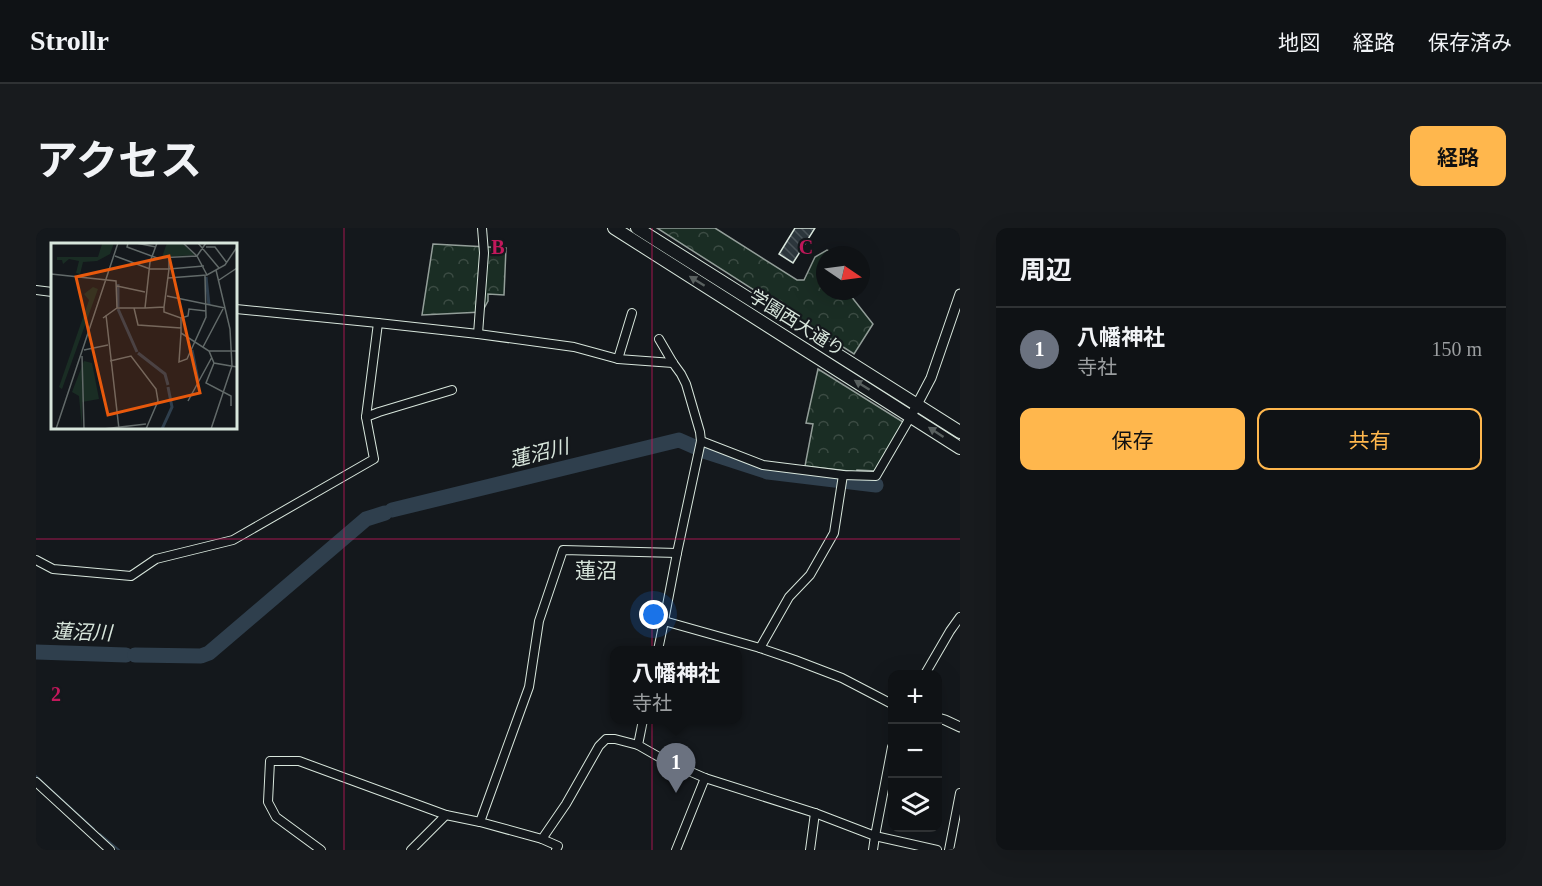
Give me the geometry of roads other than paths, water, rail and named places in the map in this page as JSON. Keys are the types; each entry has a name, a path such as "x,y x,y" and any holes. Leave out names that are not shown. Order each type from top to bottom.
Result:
{"highway":[{"name":"学園西大通り","path":"614,228 914,411 960,432"},
{"name":"学園西大通り","path":"637,228 914,411 960,448"}],"street":[{"path":"478,334 484,253 482,228"},
{"path":"36,290 51,292"},
{"path":"701,441 763,465 843,476 876,476 931,378 960,294"},
{"path":"237,309 478,334 574,347 618,358 673,363"},
{"path":"618,358 632,313"},
{"path":"36,560 53,569 131,576 156,559 233,540 374,459 366,417 378,323"},
{"path":"659,646 701,441 686,384 660,339"},
{"path":"366,417 452,390"},
{"path":"760,648 789,597 810,575 834,532 843,476"},
{"path":"480,822 529,687 539,621 563,550 677,553"},
{"path":"928,670 960,617"},
{"path":"664,621 760,648 842,678 888,702"},
{"path":"942,720 960,727"},
{"path":"638,745 642,724"},
{"path":"542,839 566,804 599,746 606,740 615,739 638,745 666,761 705,778 815,813 875,836 937,850"},
{"path":"321,850 276,817 268,802 270,761 299,761 446,815 542,839 558,846 556,850"},
{"path":"873,850 888,768"},
{"path":"676,850 705,778"},
{"path":"36,782 110,850"},
{"path":"949,850 960,796"},
{"path":"810,850 815,813"},
{"path":"411,850 446,815"}],"waterway":[{"name":"蓮沼川","path":"392,510 679,440 695,447"},
{"name":"蓮沼川","path":"704,451 768,472 876,485"},
{"name":"蓮沼川","path":"135,655 201,656 209,653 366,519 385,513"},
{"name":"蓮沼川","path":"36,652 126,655"},
{"path":"36,776 94,829"},
{"path":"100,834 119,850"}],"place":[{"name":"八幡神社","path":"676,793"}],"district":[{"name":"蓮沼","path":"596,571"}]}
